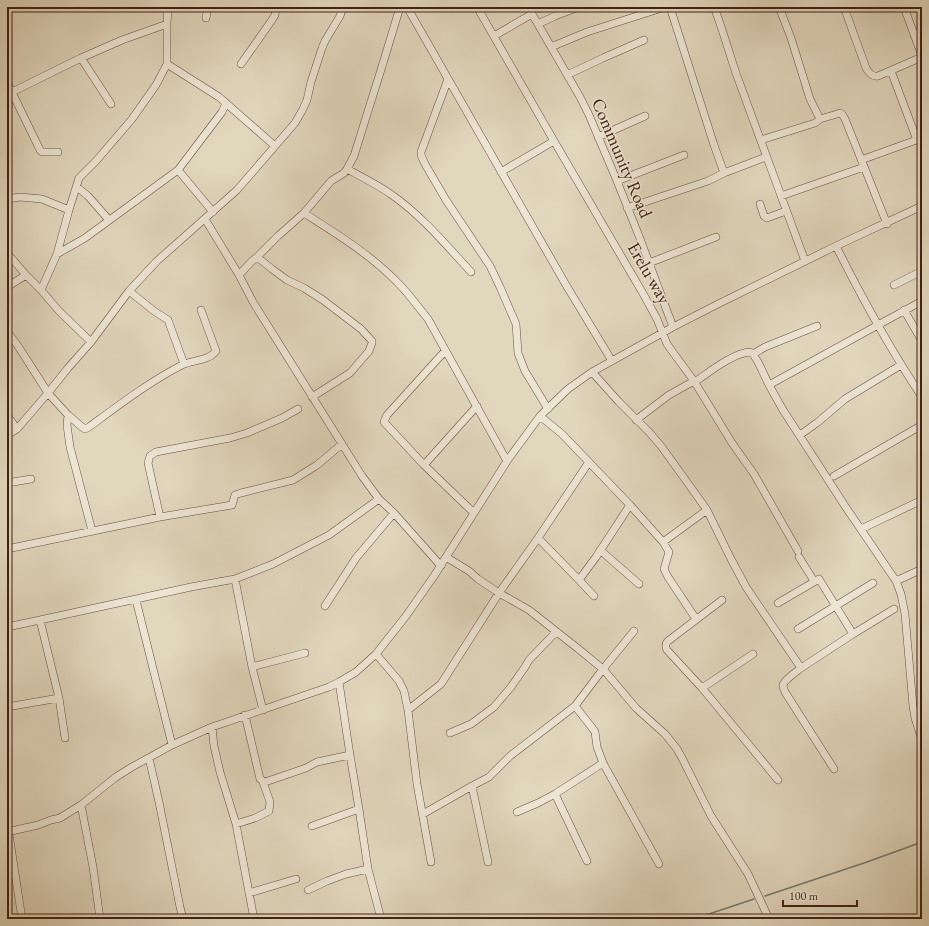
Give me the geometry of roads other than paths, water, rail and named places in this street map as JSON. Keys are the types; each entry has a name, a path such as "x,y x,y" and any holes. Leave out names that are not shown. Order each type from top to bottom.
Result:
{"street":[{"path":"41,290 57,254 68,210 79,178 96,161 143,103 156,85 167,64 168,7"},
{"path":"206,18 208,7"},
{"path":"241,64 272,20 276,7"},
{"path":"7,434 17,429 48,393 91,342 129,291 157,261 237,190 295,123 307,100 322,48 340,16 343,7"},
{"path":"239,275 278,236 304,213 328,184 344,173 347,169 354,156 400,7"},
{"path":"407,7 566,285 612,361"},
{"name":"Erelu way","path":"477,7 658,319 667,344 697,380 732,443 760,484 814,580 818,578 836,605"},
{"name":"Community Road","path":"528,7 583,103 617,181 673,327"},
{"path":"538,24 579,7"},
{"path":"551,47 587,32 665,7"},
{"path":"670,7 724,173"},
{"path":"714,7 766,157 805,261"},
{"path":"779,7 791,38 810,99 820,119"},
{"path":"844,7 866,68 874,76 891,71 922,57 904,7"},
{"path":"494,36 532,14"},
{"path":"12,92 81,58 122,40 167,24"},
{"path":"914,35 922,33"},
{"path":"567,75 644,40"},
{"path":"81,58 112,104"},
{"path":"167,64 226,103 276,146"},
{"path":"781,196 863,164 920,139 891,71"},
{"path":"448,79 421,152 421,156 446,200 490,266 516,324 518,353 525,371 548,409"},
{"path":"7,82 40,150 42,152 58,152"},
{"path":"57,254 86,238 178,170 222,112 226,103"},
{"path":"761,140 815,123 820,119 840,113 844,116 887,224"},
{"path":"598,137 645,116"},
{"path":"501,172 554,141"},
{"path":"617,181 684,155"},
{"path":"627,208 708,181 724,173 766,157"},
{"path":"347,169 392,194 429,227 471,272"},
{"path":"178,170 213,212"},
{"path":"77,187 88,196 109,220"},
{"path":"7,199 20,197 42,199 68,210"},
{"path":"760,204 764,216 767,218 786,211"},
{"path":"8,832 60,818 81,805 116,777 172,745 212,727 339,682 356,672 376,654 406,616 446,557 507,461 540,416 568,389 592,372 673,327 805,261 887,224 922,206"},
{"path":"304,213 374,261 398,282 414,300 428,319 507,461"},
{"path":"205,219 239,275 253,302 362,476 379,500 394,513 440,566"},
{"path":"649,263 716,237"},
{"path":"836,246 901,365 922,397"},
{"path":"7,253 59,311 91,342"},
{"path":"257,257 272,270 323,300 361,329 372,341 370,351 350,373 312,397"},
{"path":"894,285 922,271"},
{"path":"7,287 26,275"},
{"path":"129,291 168,320 184,364"},
{"path":"769,385 922,301"},
{"path":"7,331 48,393 68,415 85,429 143,388 184,364 214,354 216,351 202,310"},
{"path":"904,310 922,341"},
{"path":"753,354 765,347 817,326"},
{"path":"445,351 387,415 384,422 424,465 474,512"},
{"path":"636,420 665,398 737,355 748,352 753,354 783,410 896,582 901,594 905,614 912,702 915,718 920,726 922,740"},
{"path":"800,435 845,399 901,365"},
{"path":"592,372 661,446 707,510 734,566 746,587 800,668"},
{"path":"424,465 477,406"},
{"path":"160,517 148,463 150,456 156,452 230,438 247,433 282,418 298,409"},
{"path":"7,415 17,429"},
{"path":"68,415 67,425 70,448 92,531"},
{"path":"540,416 562,434 663,542 669,552 664,566 665,572 696,619"},
{"path":"834,476 922,425"},
{"path":"7,549 160,517 232,505 235,495 293,480 317,465 342,444"},
{"path":"408,710 441,684 499,593 589,462"},
{"path":"7,483 31,479"},
{"path":"7,627 191,587 235,579 273,564 329,535 379,500"},
{"path":"861,529 922,500"},
{"path":"579,580 630,505"},
{"path":"663,542 707,510"},
{"path":"325,606 356,558 394,513"},
{"path":"538,538 594,596"},
{"path":"600,550 639,584"},
{"path":"446,557 469,571 499,593 529,610 576,647 603,669 629,701 665,734 677,749 711,816 748,874 769,919"},
{"path":"896,582 922,569"},
{"path":"235,579 252,667 263,710"},
{"path":"778,603 814,580"},
{"path":"798,629 873,583"},
{"path":"136,600 172,745"},
{"path":"722,600 668,641 665,647 702,688 778,780"},
{"path":"836,605 853,634"},
{"path":"834,769 785,692 783,687 784,684 786,680 800,668 894,609"},
{"path":"40,620 58,698 65,738"},
{"path":"423,814 489,777 510,756 575,706 634,631"},
{"path":"450,733 471,724 494,706 511,687 529,660 556,632"},
{"path":"252,667 305,653"},
{"path":"376,654 399,681 404,691 408,710 417,784 431,862"},
{"path":"702,688 753,654"},
{"path":"339,682 368,869 381,919"},
{"path":"7,707 58,698"},
{"path":"575,706 595,732 597,747 603,764 659,864"},
{"path":"236,824 256,818 269,811 270,802 263,782 260,779 244,715"},
{"path":"212,727 214,746 220,772 236,824 254,919"},
{"path":"263,782 306,768 317,762 350,754"},
{"path":"149,758 183,919"},
{"path":"517,812 555,794 603,764"},
{"path":"472,786 488,862"},
{"path":"555,794 587,861"},
{"path":"81,805 93,867 100,919"},
{"path":"312,826 359,809"},
{"path":"7,821 22,919"},
{"path":"308,890 346,874 368,869"},
{"path":"249,893 296,879"}],"waterway":[{"path":"765,896 922,842"},
{"path":"666,919 690,918 709,914 754,899"}]}
